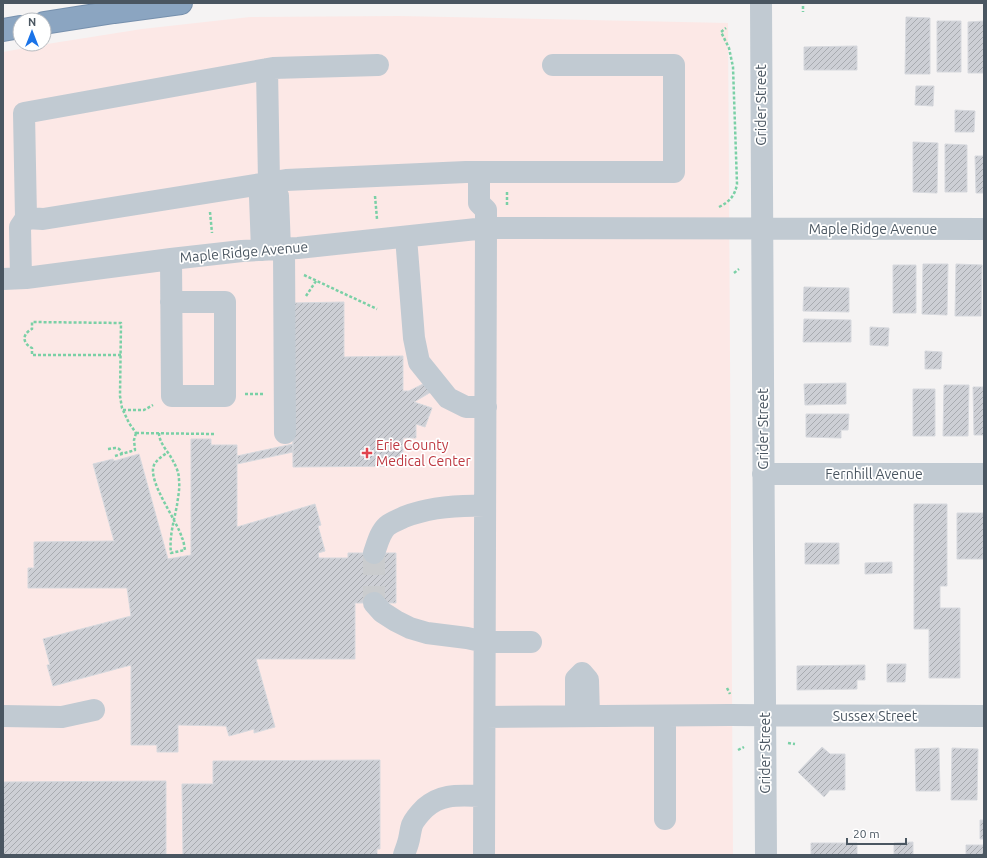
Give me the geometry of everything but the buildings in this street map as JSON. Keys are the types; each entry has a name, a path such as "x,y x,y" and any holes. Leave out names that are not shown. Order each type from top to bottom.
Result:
{"highway":[{"path":"52,22 181,3"}],"street":[{"name":"Grider Street","path":"761,3 761,229 766,855"},
{"path":"19,278 33,228 26,218 24,113 273,68 378,65"},
{"path":"26,218 43,219 286,180 486,172 674,172 674,65 553,65"},
{"path":"267,69 269,182 278,196 275,249 285,433"},
{"path":"484,855 486,219 479,203 486,172"},
{"name":"Maple Ridge Avenue","path":"19,278 242,251 406,237 486,219 530,228 984,230"},
{"path":"406,237 414,338 419,362 448,398 466,406 486,407"},
{"path":"170,259 172,396 225,396 225,302 171,302"},
{"name":"Fernhill Avenue","path":"763,474 984,474"},
{"path":"374,553 378,540 386,526 396,520 428,510 463,506 485,506"},
{"path":"374,603 382,612 410,628 485,642 531,642"},
{"path":"582,673 576,680 583,716"},
{"path":"3,716 62,717 94,710"},
{"name":"Sussex Street","path":"484,717 766,715 984,716"},
{"path":"659,716 652,762 655,775 665,797 665,819"},
{"path":"408,852 410,832 415,819 430,804 441,798 456,795 484,796"}],"path":[{"path":"803,6 803,12"},
{"name":"Grider Street","path":"726,28 721,32 727,43 734,75 737,184 735,192 739,196"},
{"path":"508,188 508,211"},
{"path":"375,204 377,223"},
{"path":"210,206 213,238"},
{"path":"734,273 739,269"},
{"path":"303,275 377,309"},
{"path":"306,296 316,281"},
{"path":"120,355 32,355 32,348 26,343 24,338 27,332 32,329 32,322 121,323 120,396 128,423 136,433"},
{"path":"123,410 144,410"},
{"path":"136,433 214,434"},
{"path":"116,456 135,450 134,440 136,433"},
{"path":"159,433 160,440 168,452 175,463 179,480 179,491 174,520 170,541 171,553 184,550 183,538 174,520 158,490 154,479 154,466 159,459 168,452"},
{"path":"108,449 118,448 122,454"},
{"path":"727,688 730,694"},
{"path":"788,743 795,744"},
{"path":"738,750 744,747"}],"shaded area":[{"name":"Erie County Medical Center","path":"399,16 728,23 733,855 3,855 3,52 12,50 12,52 52,52 52,43 142,29 250,17"}],"tunnel":[{"path":"374,553 374,603"}],"place":[{"name":"Erie County Medical Center","path":"367,453"}]}
